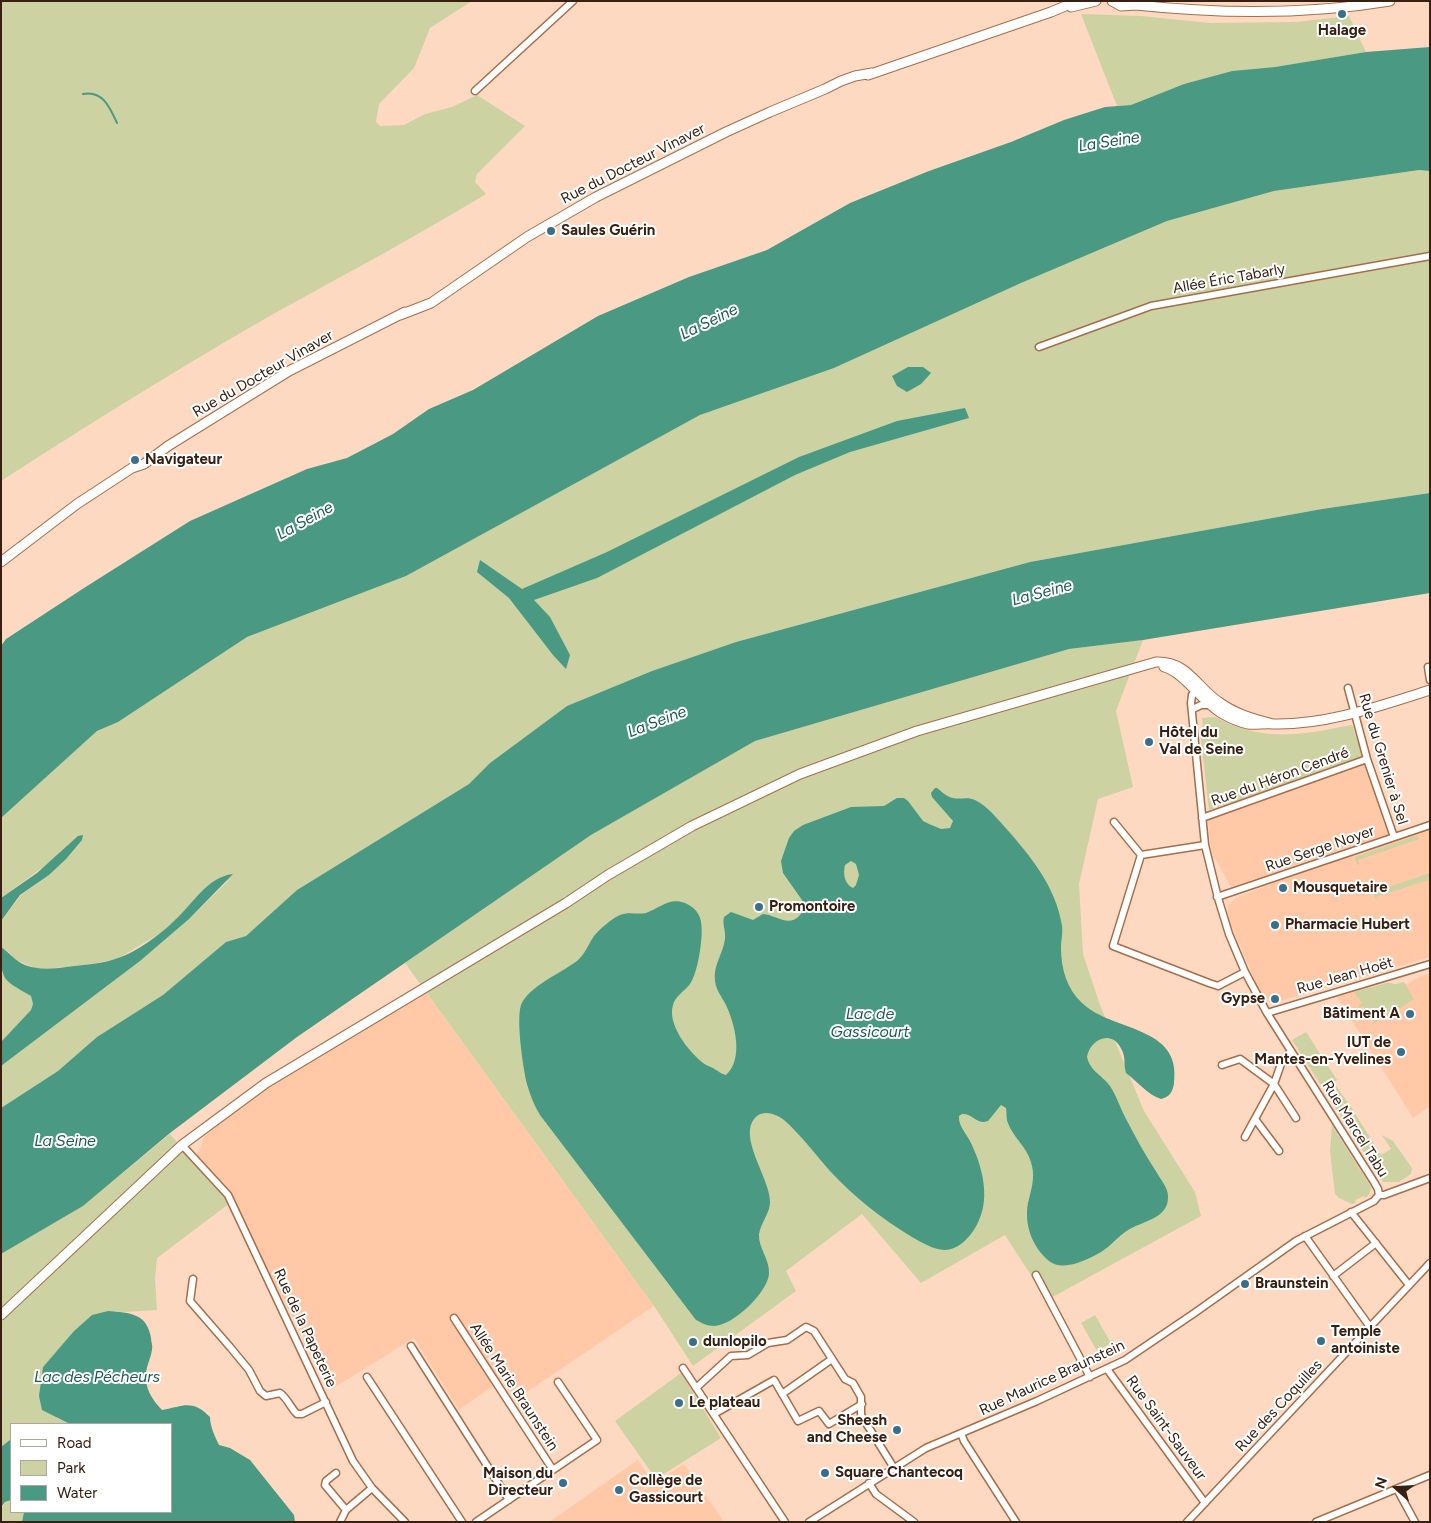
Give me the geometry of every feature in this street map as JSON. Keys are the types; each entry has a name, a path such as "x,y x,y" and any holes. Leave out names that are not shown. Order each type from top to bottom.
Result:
{"main road":[{"name":"Rue du Docteur Vinaver","path":"1,562 77,504 156,451 168,446 289,371 400,315 462,280 527,237 576,208 781,106 1051,12 1077,1"},
{"name":"Rue du Docteur Vinaver","path":"1051,12 1096,1"},
{"path":"1153,1 1189,9"},
{"path":"1114,2 1121,6 1130,3 1237,12 1281,12 1390,1"},
{"path":"1,1315 182,1145 266,1083 558,908 616,870 699,822 800,774 917,731 1156,662 1174,664 1185,670 1210,705 1223,714 1245,723 1300,723 1354,713 1430,690"},
{"path":"1201,691 1227,708 1273,724"}],"street":[{"path":"475,91 573,1"},
{"name":"Allée Éric Tabarly","path":"1039,347 1151,306 1430,256"},
{"path":"1428,667 1430,680"},
{"name":"Rue du Grenier à Sel","path":"1348,688 1367,759 1394,837"},
{"name":"Rue Marcel Tabu","path":"1201,691 1191,699 1202,818 1217,897 1229,934 1267,1013 1374,1182 1379,1196"},
{"path":"1192,710 1201,705 1210,705"},
{"name":"Rue du Héron Cendré","path":"1202,818 1367,759"},
{"path":"1114,822 1141,855"},
{"name":"Rue Serge Noyer","path":"1217,897 1430,825"},
{"path":"1141,855 1206,844"},
{"path":"1141,855 1113,946 1208,984 1218,986 1246,972"},
{"name":"Rue Jean Hoët","path":"1267,1013 1430,964"},
{"path":"1245,1137 1274,1084 1282,1064 1291,1051"},
{"path":"1222,1065 1240,1059 1274,1084 1296,1118"},
{"path":"1255,1119 1279,1151"},
{"name":"Rue de la Papeterie","path":"182,1145 228,1196 353,1461 372,1488 405,1522"},
{"name":"Rue Maurice Braunstein","path":"809,1522 926,1448 1107,1369 1140,1350 1305,1236 1374,1201 1379,1196 1430,1178"},
{"path":"1351,1212 1409,1285"},
{"path":"1305,1236 1370,1327"},
{"path":"1333,1276 1376,1243"},
{"name":"Rue des Coquilles","path":"1187,1522 1430,1263"},
{"path":"1036,1274 1090,1377"},
{"path":"193,1279 190,1301 249,1370 260,1392 266,1396 280,1393 286,1397 297,1414 302,1414 326,1402"},
{"name":"Allée Marie Braunstein","path":"454,1318 552,1470"},
{"path":"696,1388 731,1356 748,1355 768,1343 786,1340 806,1327 814,1331 845,1378 852,1383 861,1397 861,1415 894,1468"},
{"path":"411,1346 509,1500"},
{"path":"782,1394 832,1359"},
{"path":"683,1368 784,1522"},
{"name":"Rue Saint-Sauveur","path":"1107,1369 1205,1503"},
{"path":"367,1377 462,1522"},
{"path":"714,1414 774,1380 798,1422 819,1411 829,1424 862,1404"},
{"path":"476,1522 597,1440 558,1382"},
{"path":"961,1432 964,1442 1016,1522"},
{"path":"336,1473 326,1481 325,1485 346,1510"},
{"path":"1316,1522 1430,1475"},
{"path":"869,1483 876,1494 914,1522"},
{"path":"340,1522 346,1510 372,1488"},
{"path":"1397,1488 1415,1522"}],"shaded area":[{"path":"1364,760 1390,834 1231,887 1213,855 1208,820"},
{"path":"1430,828 1430,957 1280,1001 1271,1003 1263,999 1228,918 1228,905 1236,898 1293,875"},
{"name":"IUT de Mantes-en-Yvelines","path":"1430,973 1430,1106 1413,1118 1337,997 1387,983 1396,984 1404,982 1406,985"},
{"path":"425,991 654,1306 515,1400 504,1378 459,1410 414,1338 332,1389 230,1203 197,1157 204,1137 245,1102"},
{"path":"638,1460 652,1481 638,1494 684,1464 724,1522 549,1522"}],"green space":[{"path":"1,1 472,1 430,28 414,68 379,104 376,122 380,126 404,125 425,114 452,107 477,95 525,126 477,174 475,182 486,194 206,353 1,481"},
{"path":"1081,14 1141,16 1210,23 1296,22 1349,16 1366,52 1275,67 1232,71 1184,84 1131,105 1117,106"},
{"path":"1419,170 1430,171 1430,493 1322,509 1030,562 736,642 652,671 567,706 490,763 469,784 297,890 246,936 226,942 163,995 97,1037 58,1071 1,1108 1,1066 140,961 189,919 230,879 198,895 177,919 162,932 119,958 93,964 46,969 35,968 14,959 9,952 1,947 1,921 21,895 49,875 82,840 1,898 1,818 97,731 118,722 247,637 406,576 700,415 834,368 1021,283 1167,221 1274,191"},
{"path":"1143,640 1116,711 1133,787 1098,799 1079,884 1083,954 1100,1005 1144,1111 1195,1192 1201,1216 1047,1300 1005,1235 921,1283 862,1214 786,1271 796,1291 693,1366 654,1306 405,963 591,835 755,741 1069,649"},
{"path":"1215,717 1250,731 1267,734 1299,734 1352,725 1364,759 1209,810 1200,731 1203,730 1202,718"},
{"path":"1418,835 1419,839 1358,860 1360,865 1357,864 1355,857"},
{"path":"1430,873 1430,883 1428,880 1376,897 1378,903 1373,893 1368,895 1368,894"},
{"path":"1,972 10,983 31,996 33,1004 31,1010 1,1042"},
{"path":"1404,982 1414,999 1370,1026 1374,1022 1370,1016 1366,1019 1364,1016 1369,1013 1363,1006 1359,1008 1358,1006 1362,1003 1354,992 1387,983 1396,984"},
{"path":"1306,1032 1337,1080 1334,1083 1353,1110 1350,1112 1342,1102 1349,1114 1354,1112 1381,1155 1391,1149 1382,1135 1393,1141 1412,1168 1411,1174 1399,1182 1383,1182 1292,1040"},
{"path":"1332,1125 1371,1187 1368,1196 1355,1200 1356,1203 1352,1204 1335,1194 1330,1151"},
{"path":"170,1134 230,1203 157,1258 155,1280 157,1310 108,1311 92,1315 74,1331 43,1367 57,1418 68,1423 10,1423 10,1440 1,1447 1,1254 83,1206"},
{"path":"1095,1315 1111,1343 1097,1351 1081,1323"},
{"path":"681,1373 721,1438 656,1479 615,1421"},
{"path":"10,1500 10,1513 24,1513 22,1522 1,1522 1,1511 7,1501"}],"water":[{"path":"1430,47 1430,171 1419,170 1274,191 1167,221 1021,283 834,368 700,415 406,576 247,637 118,722 97,731 1,818 1,646 6,639 190,521 307,469 347,458 393,434 429,409 473,390 598,316 689,277 767,250 850,203 929,171 1011,142 1064,120 1105,107 1131,105 1184,84 1232,71 1275,67 1366,52"},
{"path":"908,367 923,367 931,373 921,384 907,392 897,386 892,376"},
{"path":"965,408 969,418 850,452 795,475 597,578 534,600 550,617 570,655 566,669 509,598 477,572 480,560 522,589 607,552 799,457 897,421"},
{"name":"La Seine","path":"1430,493 1430,593 1143,640 1069,649 755,741 591,835 297,1037 170,1133 83,1206 1,1254 1,1108 58,1071 97,1037 163,995 226,942 246,936 297,890 469,784 490,763 567,706 652,671 736,642 1030,562 1322,509"},
{"name":"Lac de Gassicourt","path":"937,788 951,797 972,799 983,805 997,818 1032,859 1054,897 1062,926 1061,956 1066,978 1072,991 1082,1003 1095,1012 1142,1032 1156,1040 1167,1050 1174,1064 1174,1083 1173,1089 1167,1097 1161,1099 1147,1091 1126,1073 1123,1053 1119,1045 1110,1038 1105,1038 1095,1043 1088,1052 1087,1057 1091,1066 1107,1082 1112,1090 1136,1138 1164,1184 1168,1193 1167,1204 1164,1210 1154,1218 1128,1230 1105,1250 1089,1258 1068,1265 1055,1264 1049,1261 1038,1249 1028,1227 1027,1211 1033,1175 1030,1159 1011,1129 1007,1120 1006,1108 1001,1105 988,1121 981,1122 965,1114 959,1116 960,1123 971,1143 981,1171 984,1201 975,1229 964,1241 951,1249 936,1249 912,1237 869,1207 839,1181 784,1120 778,1116 763,1113 757,1116 751,1124 750,1134 752,1145 769,1192 769,1210 759,1234 760,1244 769,1269 767,1282 756,1299 731,1320 714,1326 702,1323 696,1320 540,1115 529,1092 524,1067 519,1021 521,1005 530,992 577,961 594,936 606,924 620,915 646,913 674,901 685,903 699,915 702,932 701,942 693,979 674,1002 673,1020 680,1037 697,1058 726,1075 732,1068 735,1060 736,1041 732,1022 715,981 715,970 725,939 724,917 731,912 753,920 763,914 787,921 796,919 800,915 803,910 802,900 783,873 781,861 789,838 794,831 803,825 851,807 884,806 897,798 904,798 923,821 941,829 950,828 953,821 932,797 931,793","holes":["851,861 856,864 859,875 853,888 846,881 844,868"]},
{"path":"83,835 82,840 66,859 49,875 20,895 1,921 1,898 37,873 78,836"},
{"path":"233,874 189,919 140,961 1,1066 1,1042 31,1010 33,1004 31,996 5,978 2,967 1,947 15,959 30,967 56,968 112,960 133,952 156,937 182,914 208,886 224,876"},
{"name":"Lac des Pécheurs","path":"108,1311 130,1314 141,1319 146,1324 152,1347 146,1372 146,1383 152,1398 158,1406 162,1410 188,1405 204,1411 210,1417 214,1435 219,1445 230,1448 250,1460 294,1515 295,1522 22,1522 24,1513 172,1513 172,1423 68,1423 42,1410 39,1396 43,1367 74,1331 92,1315"},
{"path":"10,1440 10,1500 5,1502 1,1507 1,1447"}],"waterway":[{"path":"83,94 90,93 101,97 117,123"}],"place":[{"name":"Halage","path":"1342,14"},
{"name":"Saules Guérin","path":"551,231"},
{"name":"Navigateur","path":"135,460"},
{"name":"Hôtel du Val de Seine","path":"1149,742"},
{"name":"Mousquetaire","path":"1283,888"},
{"name":"Promontoire","path":"759,907"},
{"name":"Pharmacie Hubert","path":"1275,925"},
{"name":"Gypse","path":"1275,999"},
{"name":"Bâtiment A","path":"1410,1014"},
{"name":"IUT de Mantes-en-Yvelines","path":"1401,1052"},
{"name":"Braunstein","path":"1245,1284"},
{"name":"Temple antoiniste","path":"1321,1341"},
{"name":"dunlopilo","path":"693,1342"},
{"name":"Le plateau","path":"679,1403"},
{"name":"Sheesh and Cheese","path":"897,1430"},
{"name":"Square Chantecoq","path":"825,1473"},
{"name":"Maison du Directeur","path":"563,1483"},
{"name":"Collège de Gassicourt","path":"619,1490"}]}
